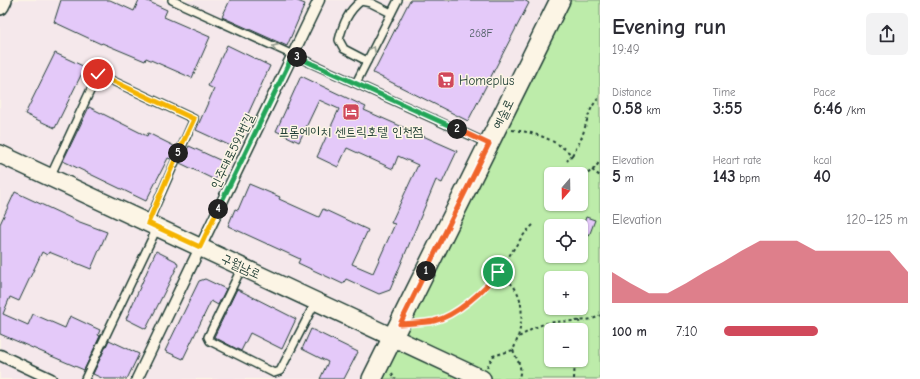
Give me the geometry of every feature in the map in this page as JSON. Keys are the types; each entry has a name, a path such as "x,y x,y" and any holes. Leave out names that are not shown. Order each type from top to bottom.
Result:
{"main road":[{"name":"예술로","path":"372,379 560,0"}],"street":[{"path":"0,6 3,0"},
{"name":"인주대로591번길","path":"137,379 319,0"},
{"name":"구월남로","path":"4,161 49,178 316,301 396,330 482,379"},
{"path":"0,355 51,379"}],"lane":[{"path":"172,0 356,83 493,136"},
{"path":"367,61 344,49 339,40 342,28 351,8 361,0 371,3 391,13"},
{"path":"356,83 398,0"},
{"path":"49,178 98,74 194,119 152,225 85,379"},
{"path":"242,267 208,337 210,341 274,373 280,371 316,301"}],"path":[{"path":"568,162 581,140 590,112 600,97"},
{"path":"493,136 528,132 544,136 562,146 572,155"},
{"path":"588,173 600,161"},
{"path":"592,170 600,176"},
{"path":"396,330 434,321 444,317 474,298 487,287 515,245 533,225"},
{"path":"482,379 493,356 513,350 519,337 522,313 520,299 516,289 498,272"},
{"path":"519,337 544,324 588,320 600,315"},
{"path":"513,350 520,364 520,374 518,379"},
{"path":"574,379 575,367"}],"shaded area":[{"path":"0,0 560,0 372,379 0,379"}],"green space":[{"path":"560,0 600,0 600,379 372,379"}],"building":[{"path":"61,0 110,0 134,11 139,0 145,0 167,10 164,17 210,37 192,78 146,58 145,61 102,43 101,44 54,22"},
{"path":"230,0 295,0 305,4 287,46 222,17"},
{"path":"410,0 524,0 529,3 468,121 373,73"},
{"path":"227,45 270,66 233,147 196,130 214,89 208,86"},
{"path":"55,53 85,67 55,128 25,114"},
{"path":"301,76 366,107 364,110 457,151 442,183 436,180 390,290 379,294 346,279 343,284 298,263 300,259 228,226 235,209 238,210 249,184 280,197 279,199 319,217 323,209 368,230 352,264 373,273 395,224 391,223 418,165 398,156 393,169 347,148 338,167 317,157 339,109 319,100 299,142 276,131"},
{"path":"89,107 147,136 148,133 176,147 171,159 168,158 146,201 63,161"},
{"path":"189,146 224,162 215,180 180,163"},
{"path":"15,192 77,221 107,232 91,269 49,252 47,255 42,252 19,301 10,297 3,314 28,325 33,314 65,328 70,316 100,330 98,335 100,336 84,370 0,334 0,224"},
{"path":"586,217 595,220 589,236 588,219 585,219"},
{"path":"156,251 176,261 178,265 146,329 126,319"},
{"path":"205,279 226,289 218,305 211,301 183,359 165,351 199,281"},
{"path":"237,289 296,319 282,349 250,333 241,351 214,337"},
{"path":"311,329 358,352 344,379 320,379 328,362 302,349"},
{"path":"109,340 139,354 127,379 104,379 93,374"}],"place":[{"name":"Homeplus","path":"446,80"},
{"name":"프롬에이치 센트릭호텔 인천점","path":"351,112"}],"route":[{"path":"98,74 194,119 148,223 200,247 293,55 489,144 400,324 434,321 444,317 474,298 487,287 498,272"}]}
